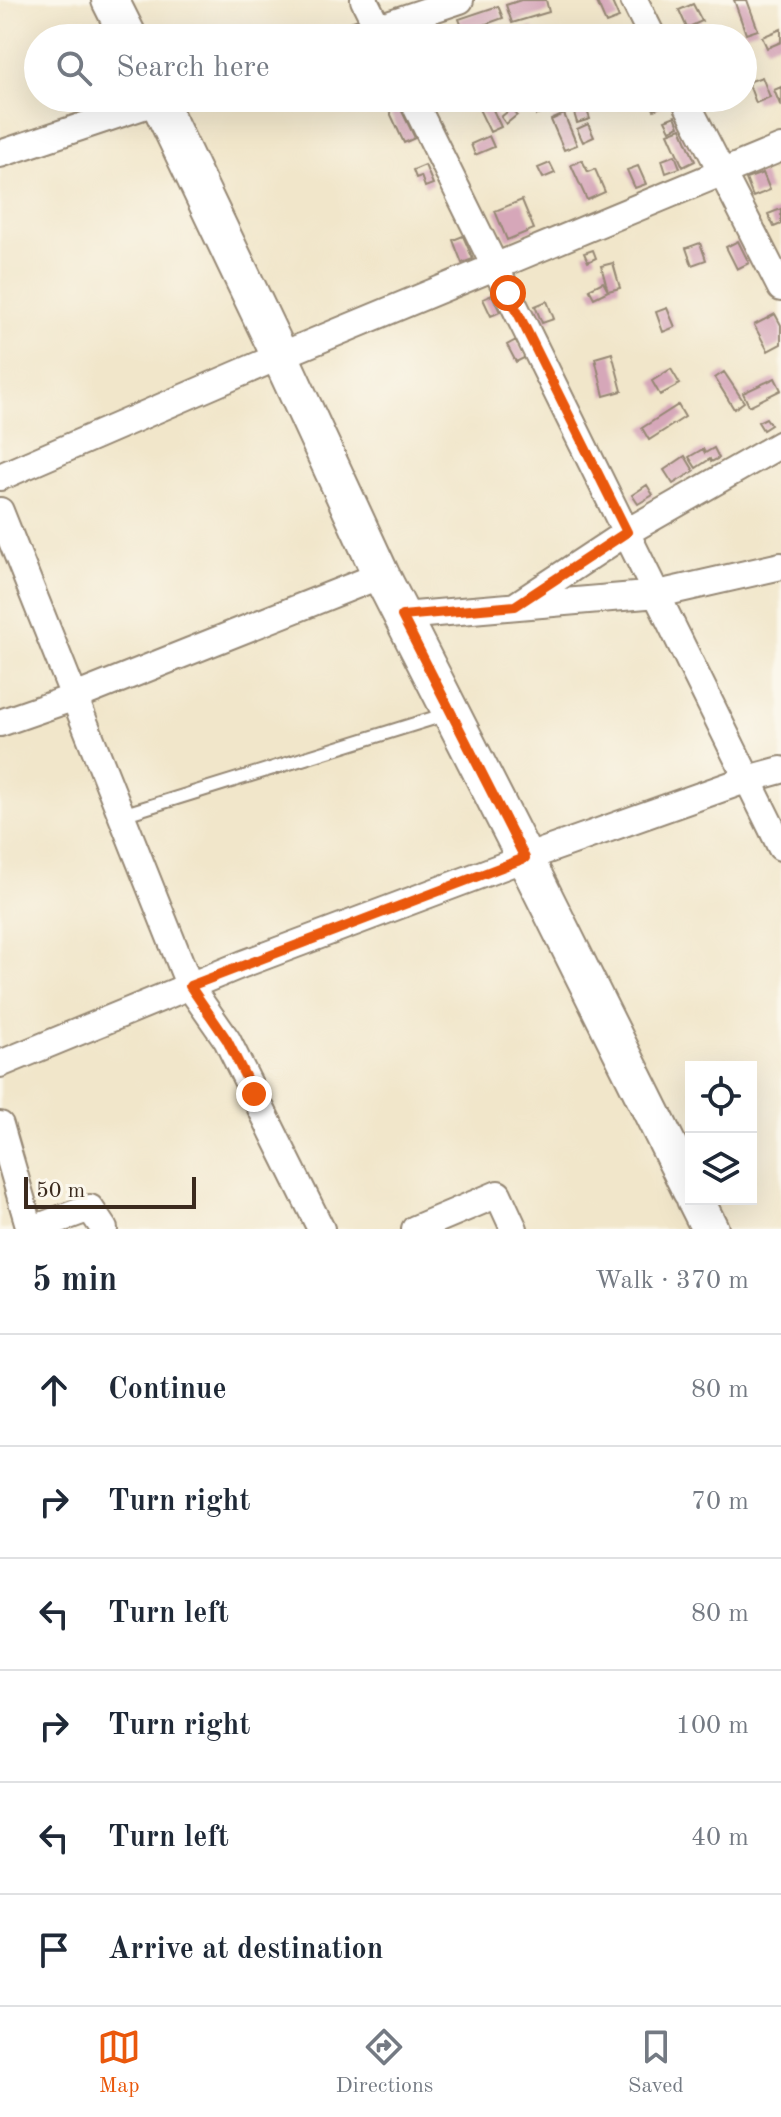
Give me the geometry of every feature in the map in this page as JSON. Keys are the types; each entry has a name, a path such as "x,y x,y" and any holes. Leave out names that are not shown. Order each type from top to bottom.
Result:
{"main road":[{"path":"110,0 122,24"},
{"path":"167,112 381,575 685,1179"},
{"path":"698,1205 710,1229"}],"street":[{"path":"364,0 376,24"},
{"path":"402,24 460,0"},
{"path":"634,0 646,24"},
{"path":"0,154 123,112"},
{"path":"419,112 781,847"},
{"path":"691,112 781,288"},
{"path":"0,477 280,356 781,148"},
{"path":"515,606 627,532 781,444"},
{"path":"0,511 190,986 227,1040 321,1229"},
{"path":"402,616 658,594 781,566"},
{"path":"0,723 75,697 381,575"},
{"path":"0,1064 190,986 525,858 781,770"},
{"path":"0,1125 32,1229 90,1208 104,1229"},
{"path":"415,1229 498,1194 514,1229"}],"lane":[{"path":"122,815 452,713"}],"building":[{"path":"521,0 546,0 549,12 512,23 506,5"},
{"path":"596,0 611,0 619,18 606,23"},
{"path":"734,0 747,0 756,24 742,24"},
{"path":"693,4 702,21 685,24 679,10"},
{"path":"498,6 503,18 486,24 461,24 459,19"},
{"path":"781,29 781,42 767,48 762,37"},
{"path":"762,77 770,97 757,103 757,79"},
{"path":"781,87 781,107 774,90"},
{"path":"390,112 402,112 415,138 404,143"},
{"path":"480,112 494,112 501,127 490,132"},
{"path":"507,112 517,115 506,124 501,117"},
{"path":"574,112 588,112 590,119 577,123"},
{"path":"564,114 577,145 564,150 551,120"},
{"path":"675,116 679,126 670,130 665,120"},
{"path":"588,124 594,137 583,142 577,129"},
{"path":"681,128 695,161 683,167 668,133"},
{"path":"489,136 494,147 475,155 471,144"},
{"path":"675,155 680,168 666,173 662,160"},
{"path":"582,160 588,172 595,169 605,192 587,200 571,165"},
{"path":"550,163 555,173 543,178 538,168"},
{"path":"425,165 433,184 425,187 421,176 416,178 413,170"},
{"path":"638,166 646,184 635,188 627,170"},
{"path":"763,173 770,190 753,197 746,179"},
{"path":"522,200 534,229 507,240 495,211"},
{"path":"781,209 781,224 774,227 768,214"},
{"path":"463,236 473,259 462,263 453,240"},
{"path":"738,241 749,263 737,269 726,247"},
{"path":"700,243 706,260 692,265 686,248"},
{"path":"593,250 596,258 588,262 584,253"},
{"path":"613,263 620,288 608,291 601,266"},
{"path":"603,282 608,291 594,298 589,289"},
{"path":"492,295 500,312 491,316 483,299"},
{"path":"547,301 554,319 542,323 535,306"},
{"path":"667,308 675,327 663,332 656,312"},
{"path":"775,314 781,325 781,344 768,351 754,325"},
{"path":"516,340 526,357 516,362 507,345"},
{"path":"612,353 622,391 604,396 595,358"},
{"path":"671,369 680,384 660,395 652,381"},
{"path":"724,372 744,402 734,409 715,378"},
{"path":"775,378 781,390 749,406 743,393"},
{"path":"678,405 685,417 649,440 642,428"},
{"path":"766,418 771,425 763,430 758,422"},
{"path":"714,448 719,458 711,462 710,459 696,468 689,457 703,449 705,453"},
{"path":"685,456 694,471 673,484 664,470"},
{"path":"647,485 653,495 638,504 632,495"}],"route":[{"path":"254,1094 227,1040 190,986 525,858 402,616 515,606 627,532 508,293"}]}
